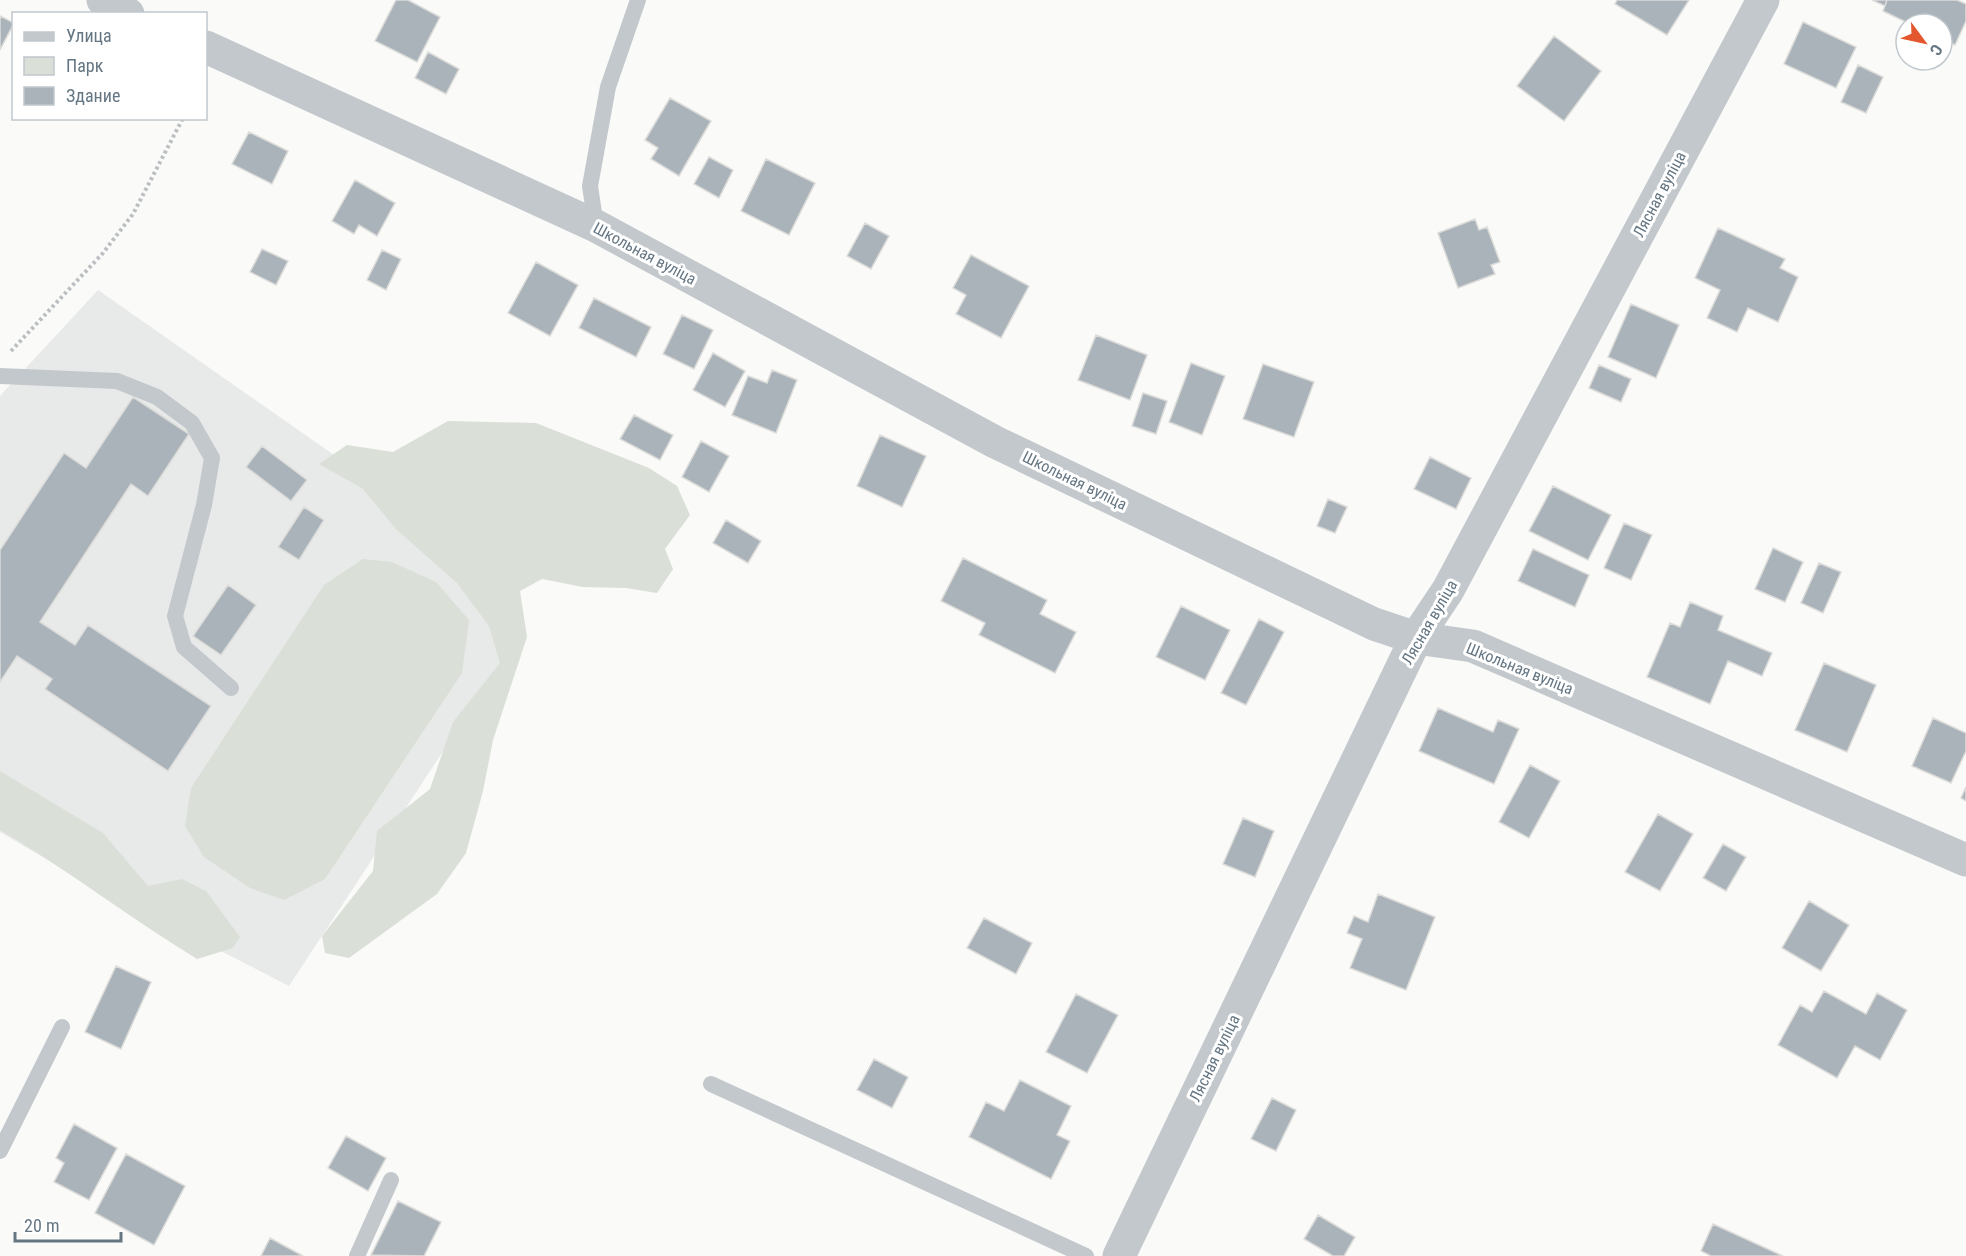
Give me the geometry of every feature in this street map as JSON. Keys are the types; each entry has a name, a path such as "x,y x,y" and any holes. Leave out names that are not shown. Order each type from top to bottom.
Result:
{"street":[{"path":"103,0 125,12"},
{"name":"Лясная вуліца","path":"1119,1256 1416,638 1448,590 1763,0"},
{"name":"Школьная вуліца","path":"207,47 596,226 995,442 1374,624 1416,638 1473,646 1966,860"}],"lane":[{"path":"596,226 590,186 608,87 638,0"},
{"path":"0,376 117,381 157,397 192,423 212,458 204,505 175,616 184,647 231,688"},
{"path":"0,1151 62,1027"},
{"path":"711,1083 1086,1256"},
{"path":"357,1256 391,1180"}],"path":[{"path":"8,354 103,253 133,214 182,120"}],"shaded area":[{"path":"98,290 404,504 518,637 289,986 82,880 0,832 0,396"}],"green space":[{"path":"448,421 536,423 649,468 677,486 690,515 665,549 673,569 657,593 626,588 583,587 542,579 520,591 527,637 493,740 483,791 466,853 437,894 349,958 325,953 322,936 373,871 377,831 430,789 453,722 500,663 489,626 457,583 396,529 362,488 319,464 347,445 393,452"},
{"path":"363,559 392,562 436,582 469,620 462,673 325,879 284,900 250,888 204,857 185,826 191,788 324,585"},
{"path":"0,771 103,833 148,886 182,879 206,891 240,937 233,948 197,959 0,830"}],"building":[{"path":"396,0 408,0 440,17 417,62 375,41"},
{"path":"1617,0 1689,0 1667,35 1615,4"},
{"path":"1872,0 1887,0 1885,6"},
{"path":"1887,0 1957,0 1966,4 1966,21 1955,45 1954,12 1894,12 1894,16 1883,11"},
{"path":"0,16 12,22 12,27 0,50"},
{"path":"1803,22 1856,47 1836,88 1784,64"},
{"path":"1554,36 1601,71 1564,121 1517,86"},
{"path":"428,52 459,69 446,94 415,78"},
{"path":"1858,65 1883,77 1866,113 1841,102"},
{"path":"670,98 711,121 679,176 651,159 658,148 645,140"},
{"path":"249,132 288,151 272,184 232,164"},
{"path":"709,157 733,170 719,198 694,184"},
{"path":"766,159 815,183 789,235 741,211"},
{"path":"355,180 395,203 377,236 359,225 354,234 332,221"},
{"path":"1475,219 1479,230 1487,227 1500,262 1491,265 1495,274 1458,288 1438,233"},
{"path":"865,223 889,236 871,269 847,256"},
{"path":"1718,228 1785,259 1780,268 1798,277 1778,322 1748,308 1737,332 1707,318 1720,290 1695,278"},
{"path":"262,249 288,261 276,285 250,272"},
{"path":"382,250 401,259 386,290 367,280"},
{"path":"971,255 1029,286 1001,338 956,314 966,295 953,288"},
{"path":"536,262 578,285 550,336 508,313"},
{"path":"594,298 651,327 636,357 579,328"},
{"path":"1631,304 1679,325 1656,378 1608,357"},
{"path":"682,315 713,330 694,369 663,354"},
{"path":"1096,335 1147,355 1130,400 1078,380"},
{"path":"713,353 745,371 725,407 693,390"},
{"path":"1191,363 1225,376 1202,435 1169,422"},
{"path":"1263,364 1314,382 1294,437 1243,419"},
{"path":"1599,365 1631,379 1621,402 1589,388"},
{"path":"772,370 797,380 776,433 732,415 748,376 767,383"},
{"path":"1143,393 1167,401 1156,434 1132,426"},
{"path":"133,397 189,434 148,496 131,484 40,622 75,645 88,625 211,706 168,771 45,689 52,679 17,656 0,682 0,550 64,453 86,468"},
{"path":"634,415 673,435 660,460 620,439"},
{"path":"880,435 926,456 902,507 857,486"},
{"path":"701,441 729,456 709,492 682,477"},
{"path":"262,446 307,480 291,501 246,467"},
{"path":"1430,457 1471,478 1456,509 1414,489"},
{"path":"1553,486 1611,515 1588,560 1529,531"},
{"path":"1328,499 1347,507 1335,533 1317,526"},
{"path":"304,507 324,520 299,560 278,547"},
{"path":"726,520 761,541 748,563 713,543"},
{"path":"1624,523 1652,535 1631,580 1604,568"},
{"path":"1773,548 1803,562 1785,602 1755,589"},
{"path":"1533,549 1589,575 1575,607 1518,581"},
{"path":"963,558 1047,600 1040,614 1076,632 1055,673 979,635 985,623 941,601"},
{"path":"1819,563 1841,572 1823,613 1801,603"},
{"path":"228,585 256,605 221,655 193,636"},
{"path":"1690,602 1723,616 1718,630 1772,653 1762,676 1728,661 1710,704 1647,677 1670,623 1680,627"},
{"path":"1181,606 1230,630 1205,680 1156,657"},
{"path":"1259,619 1284,632 1246,705 1221,693"},
{"path":"1824,663 1876,685 1847,752 1795,730"},
{"path":"1438,708 1493,732 1498,720 1519,729 1494,784 1419,751"},
{"path":"1933,718 1966,733 1966,751 1951,783 1912,766"},
{"path":"1530,765 1560,781 1529,838 1499,822"},
{"path":"1966,787 1966,801 1961,798"},
{"path":"1658,814 1693,834 1660,891 1625,872"},
{"path":"1243,818 1274,831 1255,877 1223,864"},
{"path":"1723,844 1746,857 1726,891 1703,878"},
{"path":"1378,894 1435,917 1406,990 1350,968 1362,939 1347,933 1354,916 1368,922"},
{"path":"1809,901 1849,925 1821,971 1782,948"},
{"path":"984,918 1032,943 1016,974 967,948"},
{"path":"116,966 151,982 121,1049 85,1032"},
{"path":"1824,991 1866,1014 1877,993 1907,1010 1880,1060 1855,1046 1837,1078 1778,1045 1800,1005 1812,1012"},
{"path":"1076,994 1118,1015 1087,1073 1046,1052"},
{"path":"874,1059 908,1077 892,1108 857,1090"},
{"path":"1020,1080 1071,1106 1057,1135 1070,1141 1051,1179 969,1137 986,1102 1004,1111"},
{"path":"1272,1098 1296,1110 1276,1151 1251,1139"},
{"path":"74,1124 117,1148 89,1200 54,1182 64,1163 56,1158"},
{"path":"346,1136 386,1158 368,1191 328,1168"},
{"path":"126,1154 185,1186 154,1245 95,1213"},
{"path":"398,1201 441,1222 424,1256 371,1255"},
{"path":"1318,1215 1355,1237 1344,1256 1333,1256 1304,1239"},
{"path":"1713,1224 1783,1256 1711,1256 1701,1251"},
{"path":"270,1238 303,1256 261,1256"}]}
